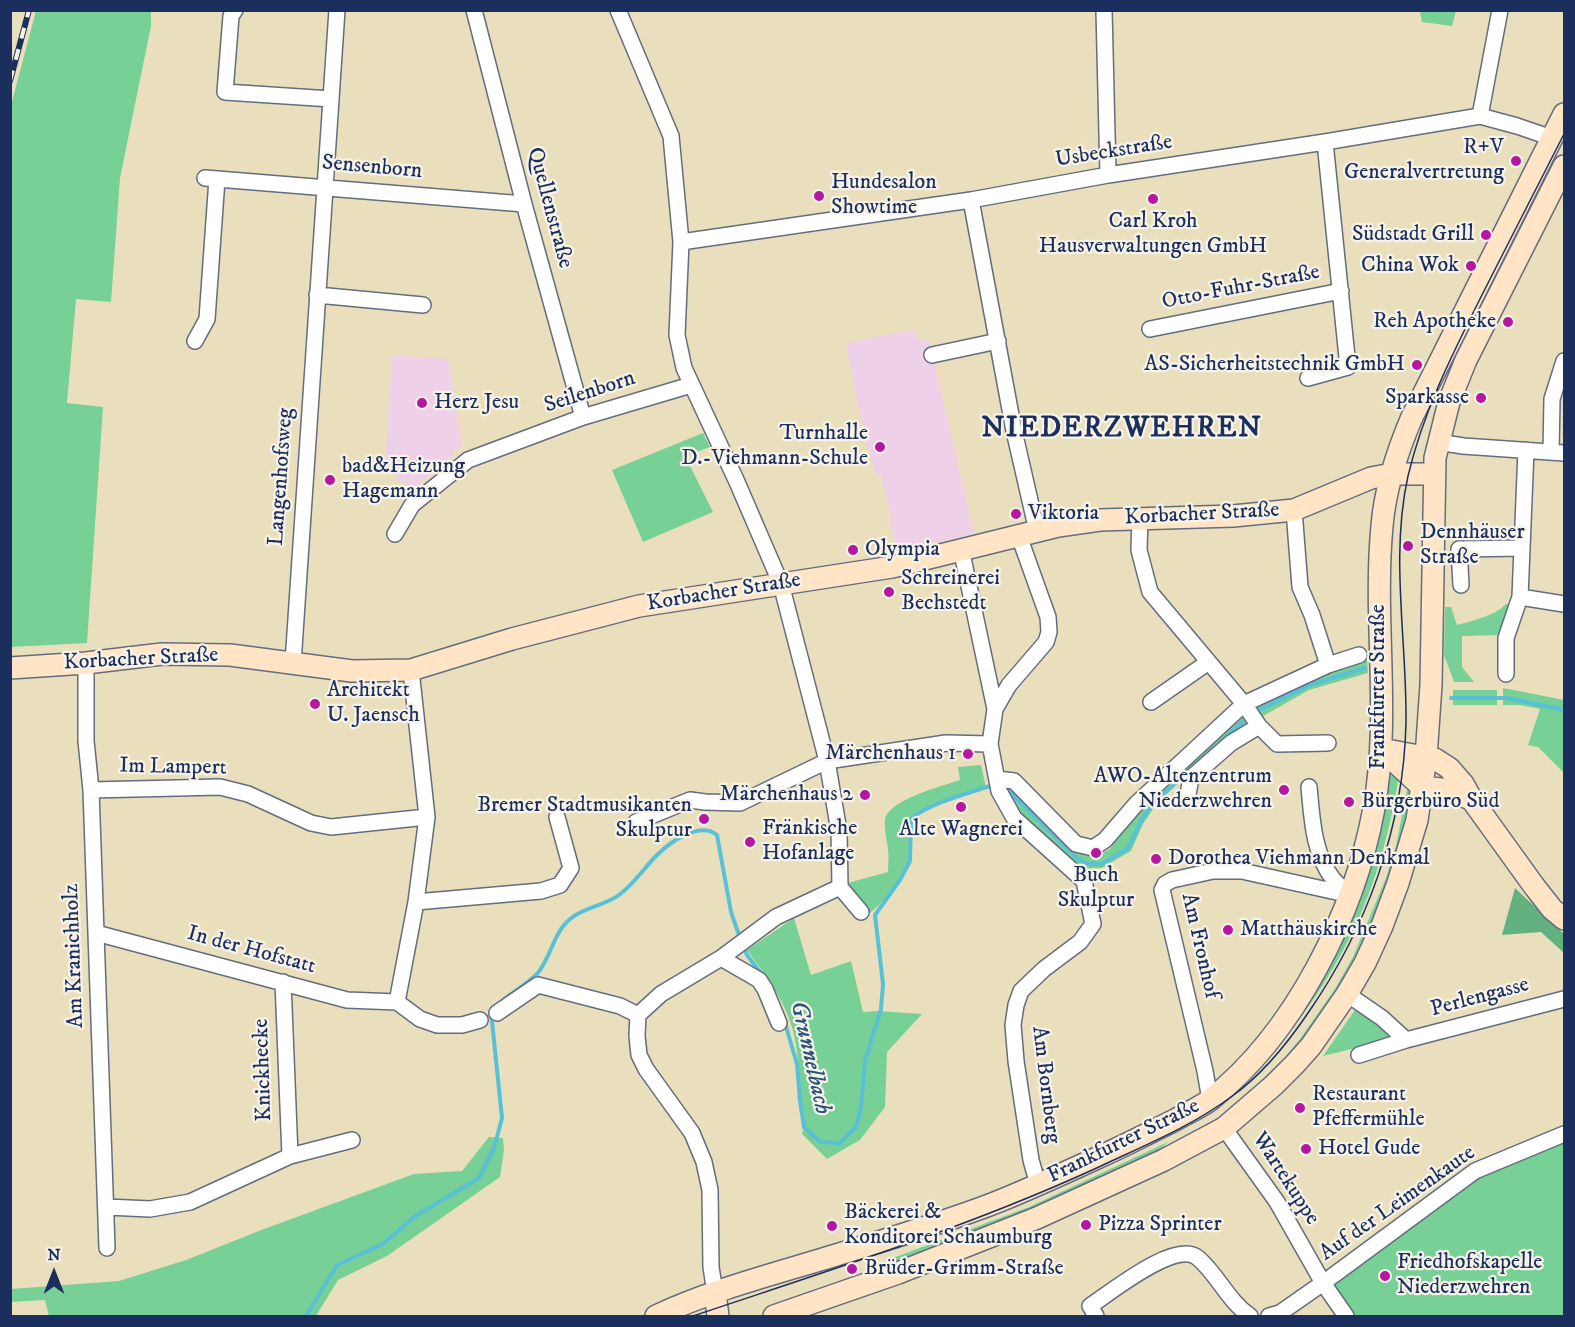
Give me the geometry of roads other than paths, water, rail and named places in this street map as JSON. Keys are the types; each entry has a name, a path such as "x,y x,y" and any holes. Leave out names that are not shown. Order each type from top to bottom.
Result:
{"main road":[{"name":"Frankfurter Straße","path":"656,1317 749,1281 951,1219 1038,1185 1131,1143 1210,1100 1239,1074 1283,1021 1329,947 1350,895 1372,819 1381,749 1379,557 1382,522 1396,455 1412,417 1558,140 1564,114"},
{"name":"Frankfurter Straße","path":"774,1317 898,1273 1037,1218 1164,1160 1224,1128 1275,1085 1295,1064 1311,1046 1347,994 1365,963 1398,883 1417,820 1426,757 1431,686 1434,474 1438,442 1449,402 1466,360 1564,166"},
{"name":"Korbacher Straße","path":"10,668 86,663 162,654 230,655 352,671 411,670 512,639 639,606 892,567 1058,526 1100,520 1233,516 1294,510 1359,482 1392,474 1434,474"},
{"path":"1381,749 1426,757 1442,762 1449,768 1463,784 1472,800 1546,902 1564,919"},
{"path":"1381,749 1422,787 1451,790 1472,800"},
{"path":"1210,1100 1215,1115 1224,1128"},
{"path":"715,1293 718,1317"}],"street":[{"path":"235,10 231,16 225,92 332,99"},
{"name":"Langenhofsweg","path":"293,663 337,10"},
{"name":"Quellenstraße","path":"474,10 524,204 584,417"},
{"path":"618,10 671,136 681,242 677,335 684,368 737,482 780,584 827,761 839,831 840,887 861,912"},
{"path":"1104,10 1108,175"},
{"path":"1480,116 1500,10"},
{"name":"Usbeckstraße","path":"681,242 971,200 1108,175 1480,116 1558,140"},
{"name":"Otto-Fuhr-Straße","path":"1308,378 1348,367 1325,142"},
{"name":"Sensenborn","path":"195,342 207,319 211,178 524,204"},
{"path":"971,200 1014,430 1028,534 1050,632 1046,642 1009,685 995,709"},
{"name":"Otto-Fuhr-Straße","path":"1150,329 1341,291"},
{"path":"317,295 423,306"},
{"path":"932,355 998,341"},
{"path":"1438,442 1558,452 1552,399 1564,360"},
{"name":"Seilenborn","path":"395,534 412,505 468,460 584,417 691,385"},
{"path":"1506,674 1506,638 1520,597 1526,450"},
{"path":"1294,510 1300,587 1312,615 1328,665"},
{"path":"1140,518 1139,550 1150,592 1207,663 1277,744 1328,743"},
{"path":"1461,585 1459,549 1522,548"},
{"path":"963,558 995,709 990,744 998,785 1014,781 1076,844 1093,848 1104,840 1137,803 1251,714 1328,665 1359,655"},
{"path":"1520,597 1564,604"},
{"name":"Am Kranichholz","path":"86,663 86,741 91,790 107,1248"},
{"path":"1151,702 1207,663"},
{"path":"411,670 427,817 416,902 397,1002 420,1019 437,1025 462,1025 480,1020"},
{"path":"1187,800 1191,777 1231,743 1251,714"},
{"path":"636,822 690,800 740,803 827,761 946,743 990,744"},
{"name":"Am Bornberg","path":"998,785 1014,818 1084,881 1093,924 1080,942 1044,969 1021,991 1016,1005 1013,1025 1016,1061 1031,1160 1038,1185"},
{"name":"Im Lampert","path":"91,790 220,787 248,794 311,824 331,827 427,817"},
{"path":"1309,787 1313,833 1322,857 1332,878 1350,895"},
{"path":"416,902 541,891 560,885 571,868 557,817"},
{"name":"Am Fronhof","path":"1210,1100 1162,890 1165,884 1172,880 1213,871 1242,871 1350,895"},
{"path":"715,1293 711,1267 710,1190 704,1162 692,1133 646,1069 639,1055 636,1036 638,1015 661,994 726,954 783,913 840,887"},
{"name":"In der Hofstatt","path":"96,933 347,1000 397,1002"},
{"path":"726,954 759,980 779,1023"},
{"name":"Knickhecke","path":"284,982 290,1156"},
{"path":"497,1013 537,985 620,1006 638,1015"},
{"name":"Perlengasse","path":"1347,994 1382,1018 1406,1040"},
{"name":"Perlengasse","path":"1359,1055 1406,1040 1564,999"},
{"name":"Wartekuppe","path":"1224,1128 1277,1202 1323,1283 1346,1317"},
{"name":"Auf der Leimenkaute","path":"1269,1317 1280,1313 1323,1283 1475,1172 1564,1134"},
{"path":"107,1208 150,1209 190,1202 290,1156 352,1140"},
{"path":"1093,1311 1149,1266 1184,1252 1196,1256 1239,1309 1250,1317"}],"waterway":[{"name":"Grunnelbach","path":"1255,712 1310,685 1365,668"},
{"name":"Grunnelbach","path":"1451,698 1507,698 1564,710"},
{"name":"Grunnelbach","path":"1002,789 1008,790 1079,860 1089,864 1102,864 1128,848 1142,819 1155,802 1249,716"},
{"name":"Grunnelbach","path":"785,1023 797,1064 804,1127 820,1142 840,1143 856,1127 861,1107 865,1061 881,1009 883,984 875,915 900,880 910,861 911,819 927,808 990,786 995,787"},
{"name":"Grunnelbach","path":"504,999 526,984 542,968 560,931 570,919 619,895 663,850 677,839 694,832 710,831 717,835 731,912 740,938"},
{"name":"Grunnelbach","path":"743,945 747,955 763,976"},
{"name":"Grunnelbach","path":"306,1316 337,1265 383,1244 414,1217 479,1178 494,1148 502,1118 491,1012"}],"tram line":[{"path":"693,1316 960,1225 1146,1145 1190,1123 1231,1097 1263,1069 1308,1013 1348,946 1364,911 1390,837 1398,799 1404,761 1406,722 1400,537 1408,476 1415,451 1452,356 1564,134"}],"railway":[{"path":"10,81 29,10"}],"place":[{"name":"R+V Generalvertretung","path":"1516,161"},
{"name":"Hundesalon Showtime","path":"819,196"},
{"name":"Carl Kroh Hausverwaltungen GmbH","path":"1153,199"},
{"name":"Südstadt Grill","path":"1486,235"},
{"name":"China Wok","path":"1471,266"},
{"name":"Reh Apotheke","path":"1508,322"},
{"name":"AS-Sicherheitstechnik GmbH","path":"1417,365"},
{"name":"Sparkasse","path":"1481,398"},
{"name":"Herz Jesu","path":"422,403"},
{"name":"Turnhalle D.-Viehmann-Schule","path":"880,447"},
{"name":"bad&Heizung Hagemann","path":"330,480"},
{"name":"Viktoria","path":"1016,514"},
{"name":"Dennhäuser Straße","path":"1408,546"},
{"name":"Olympia","path":"853,550"},
{"name":"Schreinerei Bechstedt","path":"889,592"},
{"name":"Architekt U. Jaensch","path":"315,704"},
{"name":"Märchenhaus 1","path":"968,754"},
{"name":"AWO-Altenzentrum Niederzwehren","path":"1284,790"},
{"name":"Märchenhaus 2","path":"865,795"},
{"name":"Bürgerbüro Süd","path":"1349,802"},
{"name":"Alte Wagnerei","path":"961,807"},
{"name":"Bremer Stadtmusikanten Skulptur","path":"704,819"},
{"name":"Fränkische Hofanlage","path":"750,842"},
{"name":"Buch Skulptur","path":"1096,853"},
{"name":"Dorothea Viehmann Denkmal","path":"1156,859"},
{"name":"Matthäuskirche","path":"1228,930"},
{"name":"Restaurant Pfeffermühle","path":"1300,1108"},
{"name":"Hotel Gude","path":"1306,1149"},
{"name":"Pizza Sprinter","path":"1086,1225"},
{"name":"Bäckerei & Konditorei Schaumburg","path":"832,1226"},
{"name":"Brüder-Grimm-Straße","path":"852,1269"},
{"name":"Friedhofskapelle Niederzwehren","path":"1385,1276"}],"district":[{"name":"NIEDERZWEHREN","path":"1122,430"}]}
